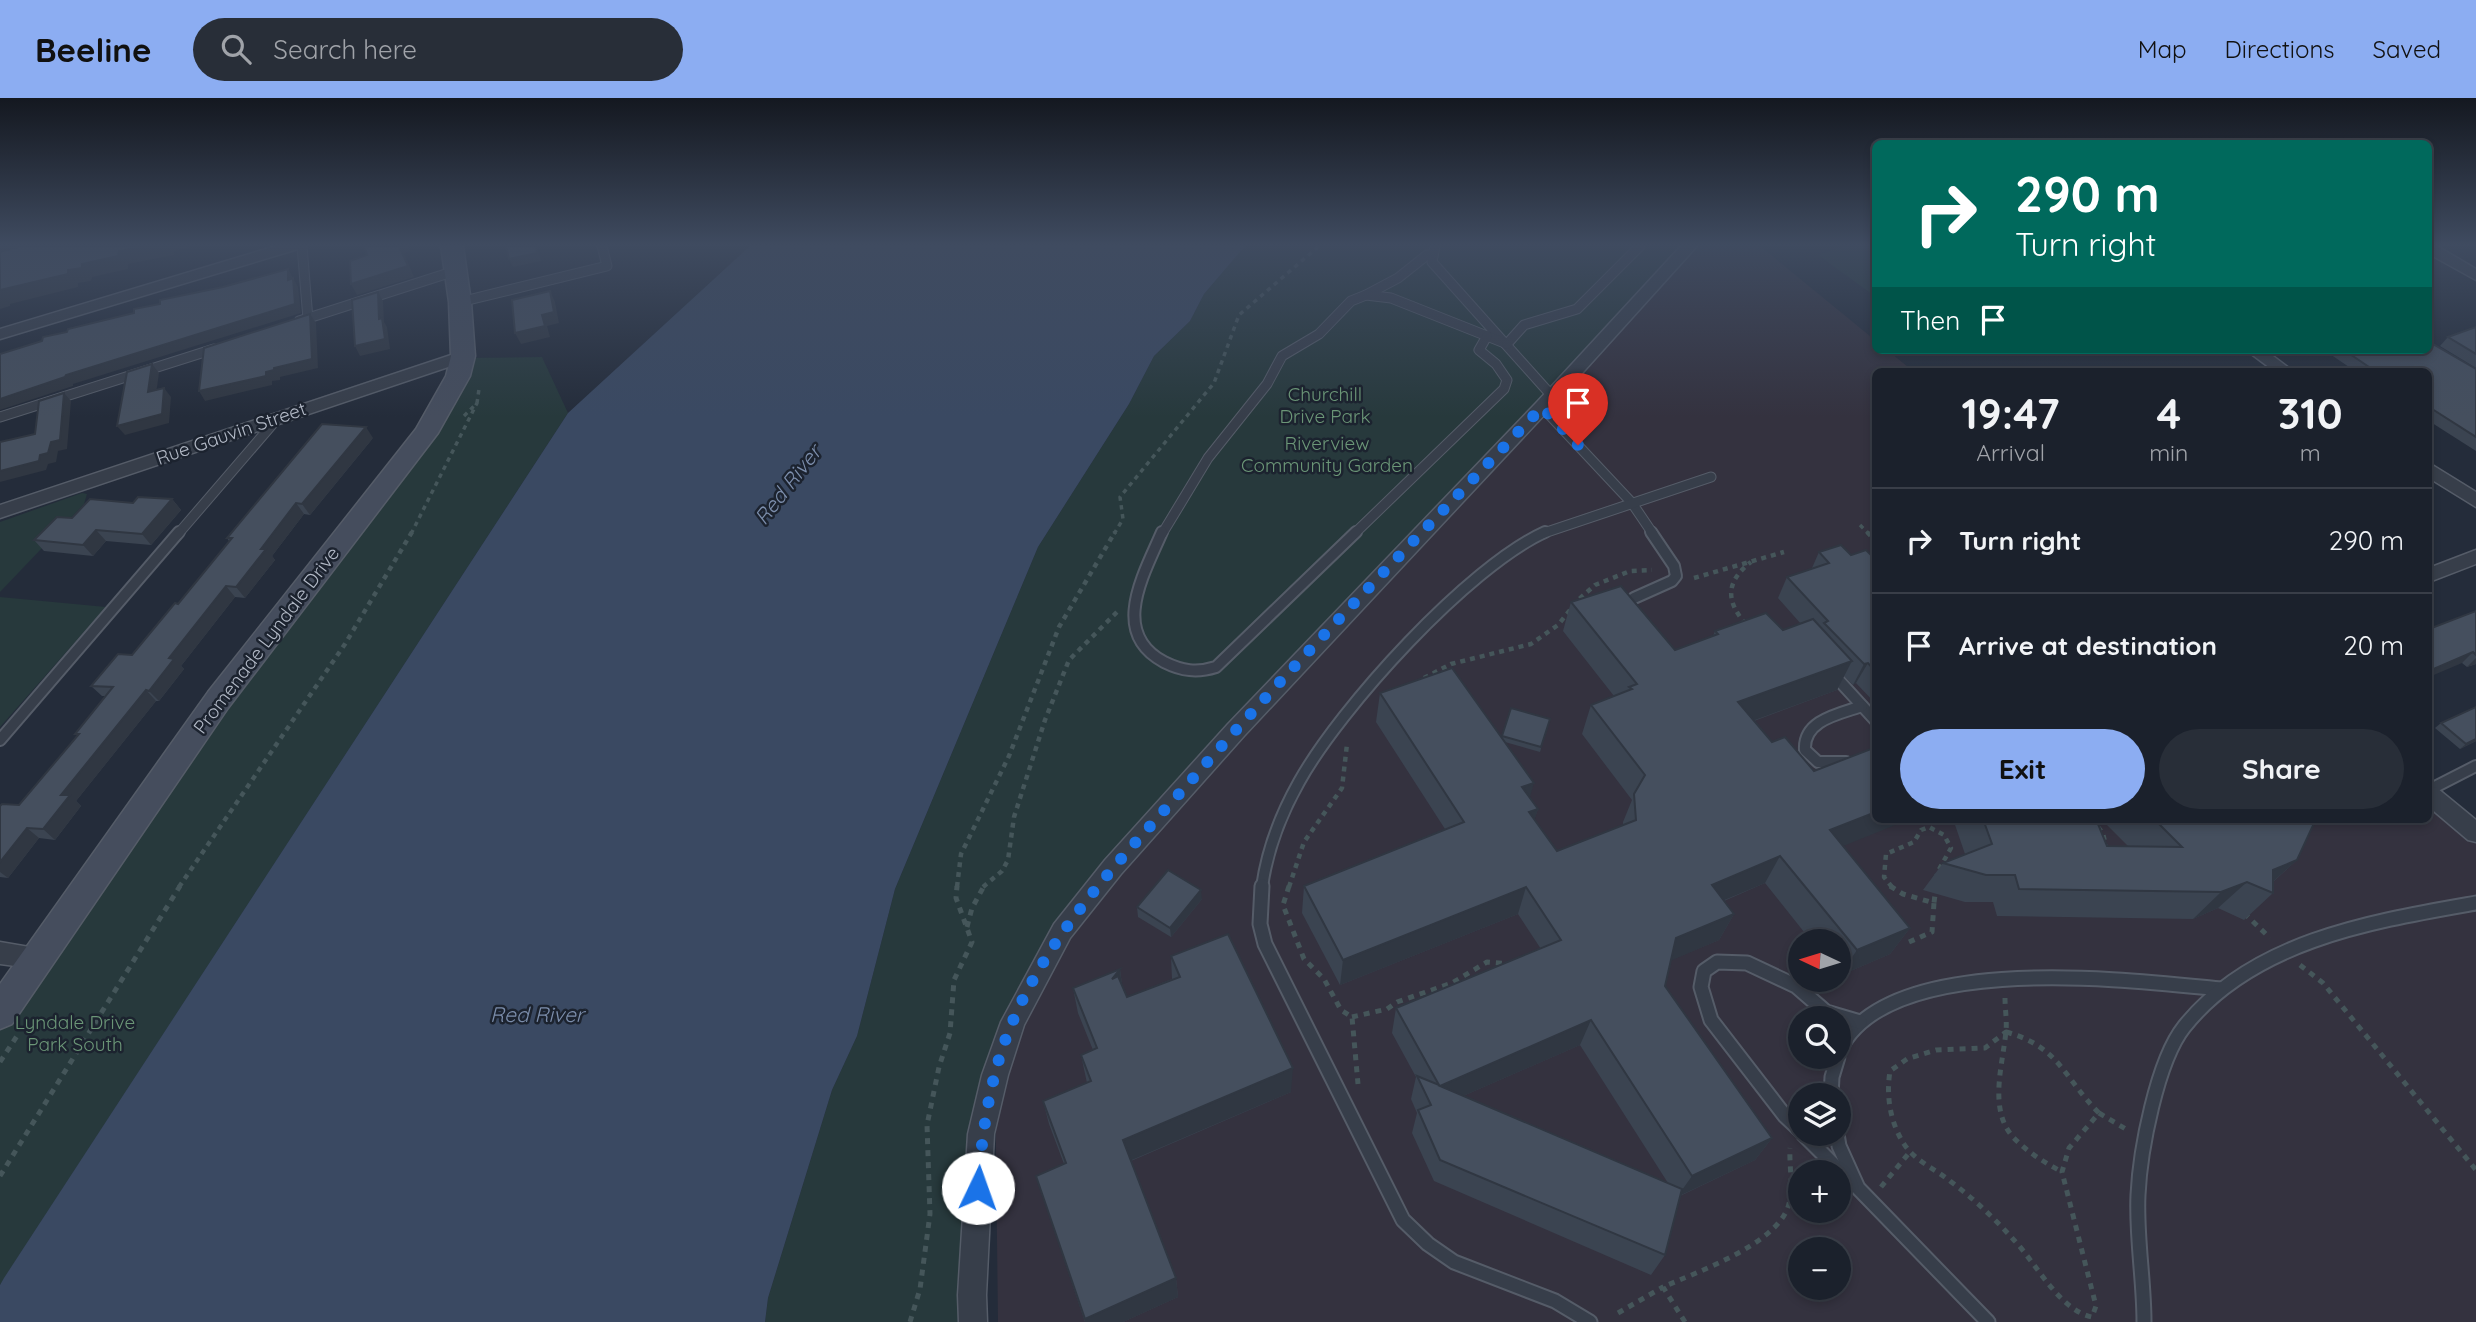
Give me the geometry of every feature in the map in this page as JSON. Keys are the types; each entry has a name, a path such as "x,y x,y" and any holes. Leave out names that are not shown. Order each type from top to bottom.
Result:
{"street":[{"path":"0,334 103,303"},
{"name":"Promenade Lyndale Drive","path":"0,1013 218,700 426,433 458,376 463,356 460,303"},
{"path":"973,1322 972,1295 981,1134 992,1087 1013,1022 1062,931 1113,867 1236,730 1637,303"},
{"path":"2260,354 2281,368"},
{"name":"Rue Gauvin Street","path":"0,512 463,356"},
{"path":"2432,471 2476,502"},
{"path":"2432,574 2476,557"},
{"path":"2432,795 2476,833"},
{"path":"0,953 38,958"}],"lane":[{"path":"306,303 307,319"},
{"path":"295,323 356,303"},
{"path":"1350,303 1319,334 1282,356 1267,384 1208,458 1166,524 1136,593 1135,631 1147,653 1172,666 1197,673 1216,667 1504,389 1507,380 1496,364 1479,350 1487,336"},
{"path":"1404,303 1507,344"},
{"path":"1470,303 1507,344 1547,401 1632,503 1674,566 1676,576 1666,585 1634,598"},
{"path":"1507,344 1524,325 1577,309 1583,303"},
{"path":"0,417 218,347"},
{"path":"0,740 279,417"},
{"path":"1590,1322 1555,1301 1454,1262 1428,1244 1403,1220 1260,932 1264,874 1270,850 1291,799 1323,746 1384,672 1474,578 1524,543 1553,528 1711,477"},
{"path":"1825,667 1872,717"},
{"path":"1861,758 1843,762 1818,762 1805,750 1803,743 1807,733 1815,725 1862,706"},
{"path":"2432,790 2476,766"},
{"path":"2144,1322 2138,1204 2146,1139 2159,1082 2183,1027 2221,989 2284,951 2350,929 2476,904"},
{"path":"1788,1119 1711,1020 1701,986 1704,971 1711,963 1724,961 1756,966 1796,986 1826,1012 1860,1022"},
{"path":"1851,1034 1860,1022 1892,1001 1955,984 2002,980 2092,979 2221,989"},
{"path":"1815,1146 1988,1322"},
{"path":"1839,1146 1858,1188"}],"path":[{"path":"910,1322 920,1289 930,1214 926,1125 950,1033 954,981 972,942 957,898 961,854 1009,756 1059,627 1123,519 1120,497 1214,383 1239,316 1254,303"},
{"path":"0,1176 169,902 345,644 405,546 477,403"},
{"path":"1860,525 1872,537"},
{"path":"1666,585 1784,552"},
{"path":"1751,562 1736,573 1730,600 1740,617 1753,629"},
{"path":"1418,682 1451,664 1524,646 1540,639 1558,625 1586,592 1622,573 1647,569 1676,576"},
{"path":"967,929 972,908 984,886 1002,872 1008,860 1014,817 1045,720 1069,660 1119,610"},
{"path":"1352,732 1345,750 1342,788 1304,842 1283,905 1304,959 1324,979 1341,1010 1352,1017 1387,1009 1397,1002 1451,983 1487,962 1521,965"},
{"path":"2092,824 2103,833 2105,852"},
{"path":"1909,942 1933,932 1937,873 1950,854 1951,848 1944,835 1929,827 1921,830 1914,842 1886,854 1883,874 1886,883 1897,891 1934,903"},
{"path":"2243,912 2323,983 2476,1170"},
{"path":"2002,980 2006,1032 1998,1073 1998,1113 2011,1136 2035,1158 2062,1172"},
{"path":"1349,1112 1359,1089 1352,1017"},
{"path":"2006,1032 2038,1042 2058,1060 2099,1114 2146,1139"},
{"path":"2006,1032 1985,1048 1936,1050 1907,1059 1890,1070 1886,1088 1890,1111 1909,1153 1944,1175 1991,1215 2034,1262 2067,1309 2080,1317 2092,1317 2096,1306 2062,1172 2069,1148 2099,1114"},
{"path":"1618,1313 1663,1287 1753,1244 1774,1227 1787,1209 1790,1146"},
{"path":"1870,1200 1909,1153"},
{"path":"1663,1287 1685,1322"}],"shaded area":[{"path":"1637,303 1830,303 1872,338 1872,354 1892,354 1909,368 1872,368 1872,823 2432,823 2432,796 2476,833 2476,1322 998,1322 995,1075 1062,931"}],"green space":[{"name":"Churchill Drive Park","path":"1199,303 1637,303 1062,931 995,1075 973,1322 765,1322 768,1298 832,1090 857,1036 895,889 1038,547 1129,404 1154,356 1190,321"},
{"name":"Lyndale Drive Park South","path":"542,357 568,413 0,1285 0,1013 426,433 460,358"},
{"path":"82,493 87,494 84,504 0,592 0,522"},
{"path":"0,597 106,607 0,727"}],"water":[{"name":"Red River","path":"688,303 1199,303 1190,321 1154,356 1129,404 1038,547 895,889 857,1036 832,1090 768,1298 765,1322 0,1322 0,1285 4,1278 568,413"}],"building":[{"path":"352,303 378,303 379,319 382,318 385,339 355,346"},
{"path":"512,303 552,303 554,312 542,315 545,326 515,333"},
{"path":"160,304 295,304 66,375 0,399 0,354 42,341 43,337 67,332 68,329"},
{"path":"310,314 312,359 274,368 266,372 266,376 199,391 204,348"},
{"path":"2476,327 2476,354 2448,337"},
{"path":"2432,344 2476,369 2476,437 2432,409 2432,368 2371,368 2350,354 2432,354"},
{"path":"152,364 148,392 164,388 162,414 117,426 127,372"},
{"path":"64,393 60,440 51,442 48,453 40,455 39,461 0,471 0,442 35,434 39,401"},
{"path":"322,424 366,427 302,504 296,503 261,549 266,549 236,587 226,586 169,658 174,659 149,691 146,690 61,795 70,795 43,829 27,828 0,862 0,806 19,805 79,734 75,734 113,687 91,686 118,654 132,655 175,603 178,604 232,538 227,538"},
{"path":"138,497 172,499 142,534 96,530 83,545 34,540 57,517 72,518 90,499 133,503"},
{"path":"1841,545 1851,555 1866,550 1872,556 1872,668 1868,663 1864,664 1824,623 1828,621 1787,577 1829,563 1819,552"},
{"path":"1621,586 1675,650 1718,634 1715,631 1766,613 1783,630 1813,619 1852,661 1738,702 1772,742 1785,737 1814,771 1872,749 1872,814 1830,830 1910,928 1857,950 1852,944 1852,929 1840,929 1780,856 1712,885 1734,914 1676,938 1665,986 1772,1138 1692,1176 1591,1020 1440,1086 1682,1189 1665,1255 1440,1160 1418,1110 1431,1105 1417,1076 1439,1085 1396,1008 1561,940 1526,887 1343,960 1304,886 1464,822 1380,693 1452,668 1534,783 1522,787 1538,809 1529,812 1557,851 1636,820 1634,794 1645,775 1591,705 1632,689 1629,687 1637,684 1571,602"},
{"path":"2476,611 2476,655 2473,652 2432,670 2432,628"},
{"path":"2476,707 2476,739 2466,744 2441,723"},
{"path":"1511,708 1550,719 1541,747 1502,736"},
{"path":"1984,823 2098,823 2107,846 2182,847 2158,823 2314,823 2297,860 2273,870 2273,893 2247,882 2221,892 2019,889 2015,875 1986,875 1943,863 1992,844"},
{"path":"1168,870 1201,890 1170,928 1137,907"},
{"path":"1228,934 1293,1068 1123,1140 1176,1278 1085,1319 1036,1176 1066,1163 1043,1101 1091,1081 1081,1055 1097,1048 1073,988 1120,969 1112,979 1118,976 1127,997 1180,977 1171,956"}],"route":[{"path":"978,1188 981,1134 995,1075 1013,1022 1062,931 1113,867 1236,730 1542,407 1578,445"}],"park label":[{"name":"Riverview Community Garden","path":"1327,454"}]}
